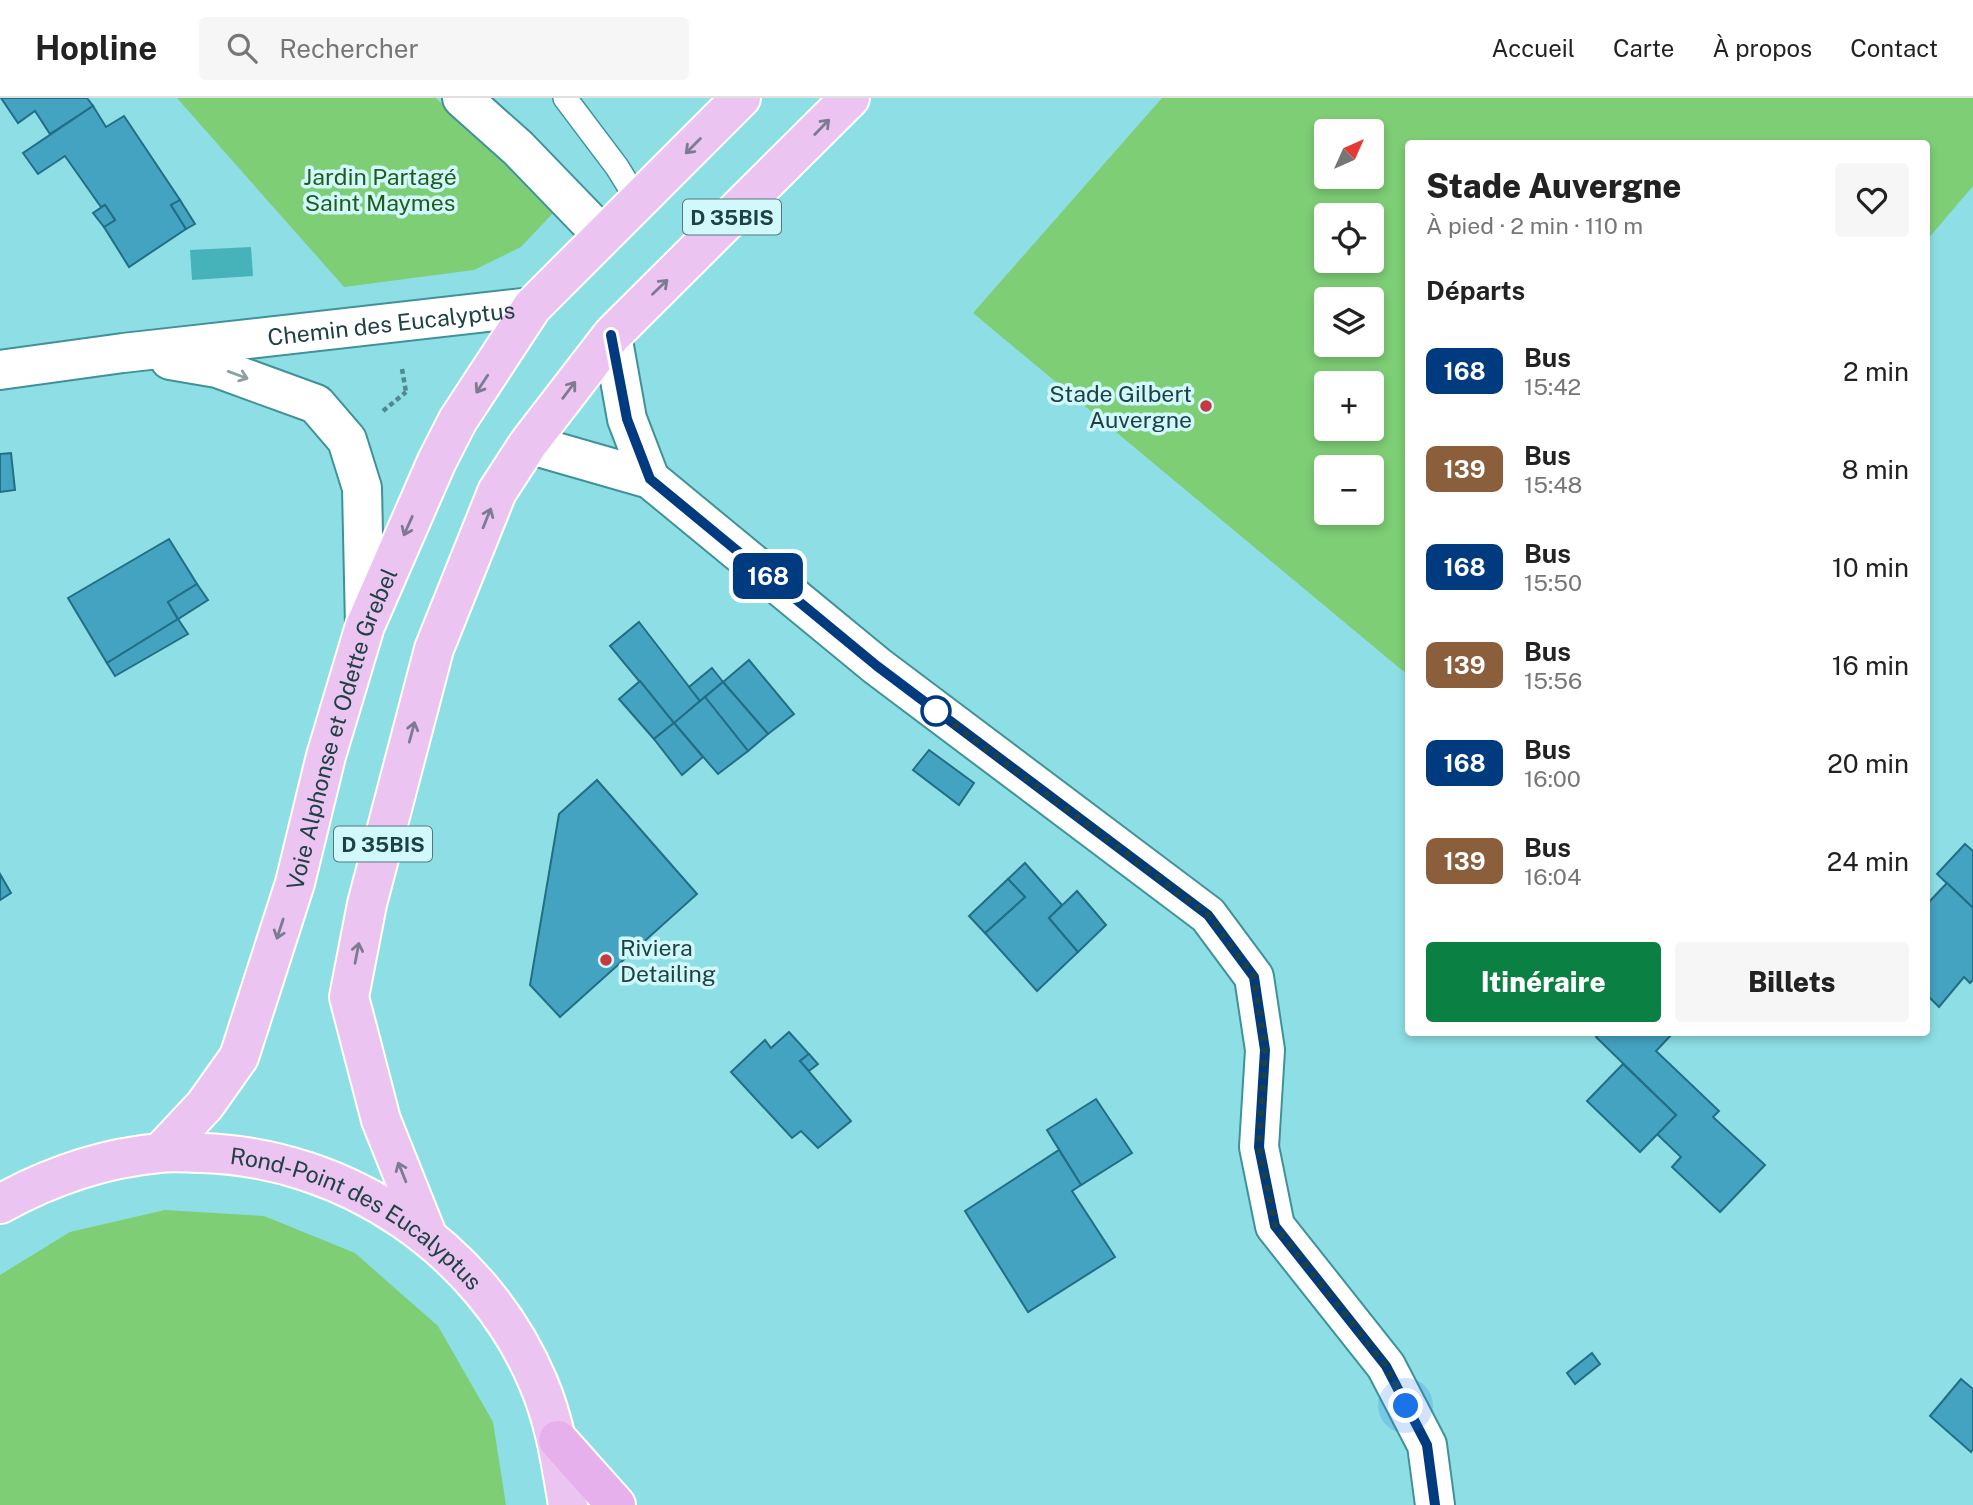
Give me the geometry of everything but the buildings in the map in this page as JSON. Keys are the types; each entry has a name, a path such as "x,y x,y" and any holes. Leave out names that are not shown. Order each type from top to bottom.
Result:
{"highway":[{"path":"558,1440 616,1505"}],"main road":[{"name":"Chemin des Eucalyptus","path":"532,307 741,98"},
{"name":"D 35BIS","path":"427,1235 381,1120 349,997 367,904 434,649 497,492 528,444 611,335 850,98"},
{"name":"Voie Alphonse et Odette Grebel","path":"161,1152 205,1105 239,1057 295,883 326,756 365,626 437,461 458,420 532,307"},
{"name":"Rond-Point des Eucalyptus","path":"0,1204 34,1185 96,1164 161,1152 232,1154 302,1168 367,1196 427,1235 472,1278 509,1327 538,1382 558,1440 568,1505"}],"street":[{"path":"462,98 518,148 603,236"},
{"name":"Chemin des Eucalyptus","path":"0,370 123,353 532,307"},
{"path":"611,335 627,419 650,479"},
{"name":"Chemin des Eucalyptus","path":"123,353 217,368 316,404 347,440 362,488 365,626"},
{"path":"528,444 650,479 877,666 1208,915 1254,977 1265,1050 1259,1147 1275,1226 1386,1366 1427,1445 1435,1505"}],"lane":[{"path":"565,98 617,167 638,201"}],"green space":[{"name":"Jardin Partagé Saint Maymes","path":"177,98 436,98 554,212 521,247 474,270 344,287"},
{"name":"Stade Gilbert Auvergne","path":"1162,98 1973,98 1973,186 1930,236 1930,140 1405,140 1405,673 973,313"},
{"path":"165,1210 264,1216 355,1253 438,1326 493,1422 506,1505 0,1505 0,1275 70,1232"}],"water":[{"path":"251,247 253,276 192,280 190,250"}],"bus line":[{"name":"168","path":"611,335 627,419 650,479 877,666 1208,915 1254,977 1265,1050 1259,1147 1275,1226 1386,1366 1427,1445 1435,1505"}],"place":[{"name":"Stade Gilbert Auvergne","path":"1206,406"},
{"name":"Riviera Detailing","path":"606,960"}],"route":[{"path":"936,711 1208,915 1254,977 1265,1050 1259,1147 1275,1226 1386,1366 1406,1406"}]}
